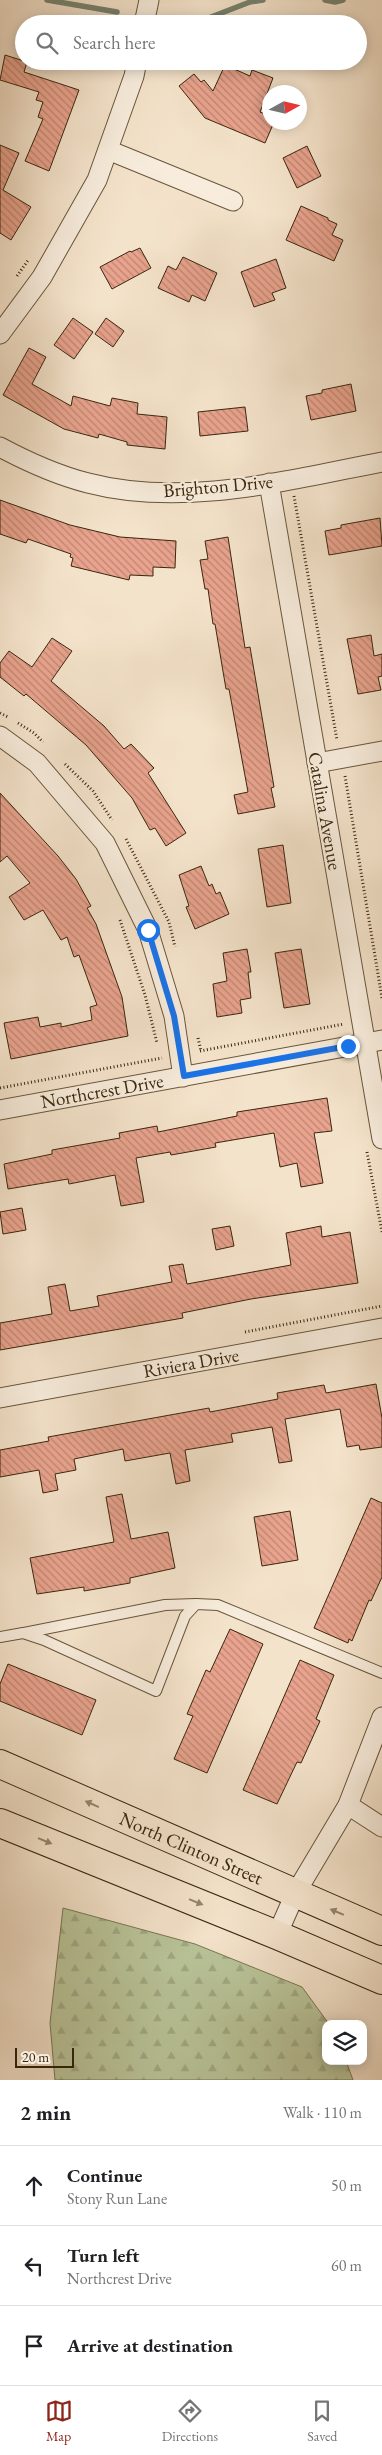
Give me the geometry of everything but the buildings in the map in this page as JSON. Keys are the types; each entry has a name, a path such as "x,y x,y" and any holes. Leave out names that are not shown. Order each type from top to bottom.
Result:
{"main road":[{"name":"North Clinton Street","path":"0,1764 295,1894 382,1930"},
{"path":"0,1823 277,1935 382,1980"}],"street":[{"path":"146,15 149,0"},
{"path":"0,334 42,277 97,180 135,70"},
{"path":"108,150 233,201"},
{"name":"Brighton Drive","path":"0,447 33,464 89,483 149,492 202,491 269,483 382,462"},
{"name":"Catalina Avenue","path":"269,483 317,763 374,1042 382,1139"},
{"path":"0,736 37,763 105,843 148,930 174,1016 184,1076"},
{"path":"317,763 382,751"},
{"name":"Northcrest Drive","path":"0,1110 374,1042"},
{"name":"Riviera Drive","path":"0,1398 382,1328"},
{"path":"277,1935 295,1894 348,1805 382,1717"},
{"path":"348,1805 382,1827"}],"lane":[{"path":"23,1633 44,1640 156,1691 185,1616 196,1604"},
{"path":"0,1638 165,1605 196,1604 218,1606 382,1673"}],"path":[{"path":"16,277 32,253"},
{"path":"294,497 336,740 345,739"},
{"path":"353,774 344,776 382,998"},
{"path":"120,919 145,995 161,1058"},
{"path":"0,1088 344,1024"}],"green space":[{"path":"63,1908 195,1944 302,1987 326,2020 322,2020 322,2065 347,2065 353,2080 55,2080 50,2023"}],"waterway":[{"path":"47,0 117,12"},
{"path":"216,15 250,2 263,0"},
{"path":"325,0 335,2 343,0"}],"route":[{"path":"148,930 174,1016 184,1076 348,1046"}]}
